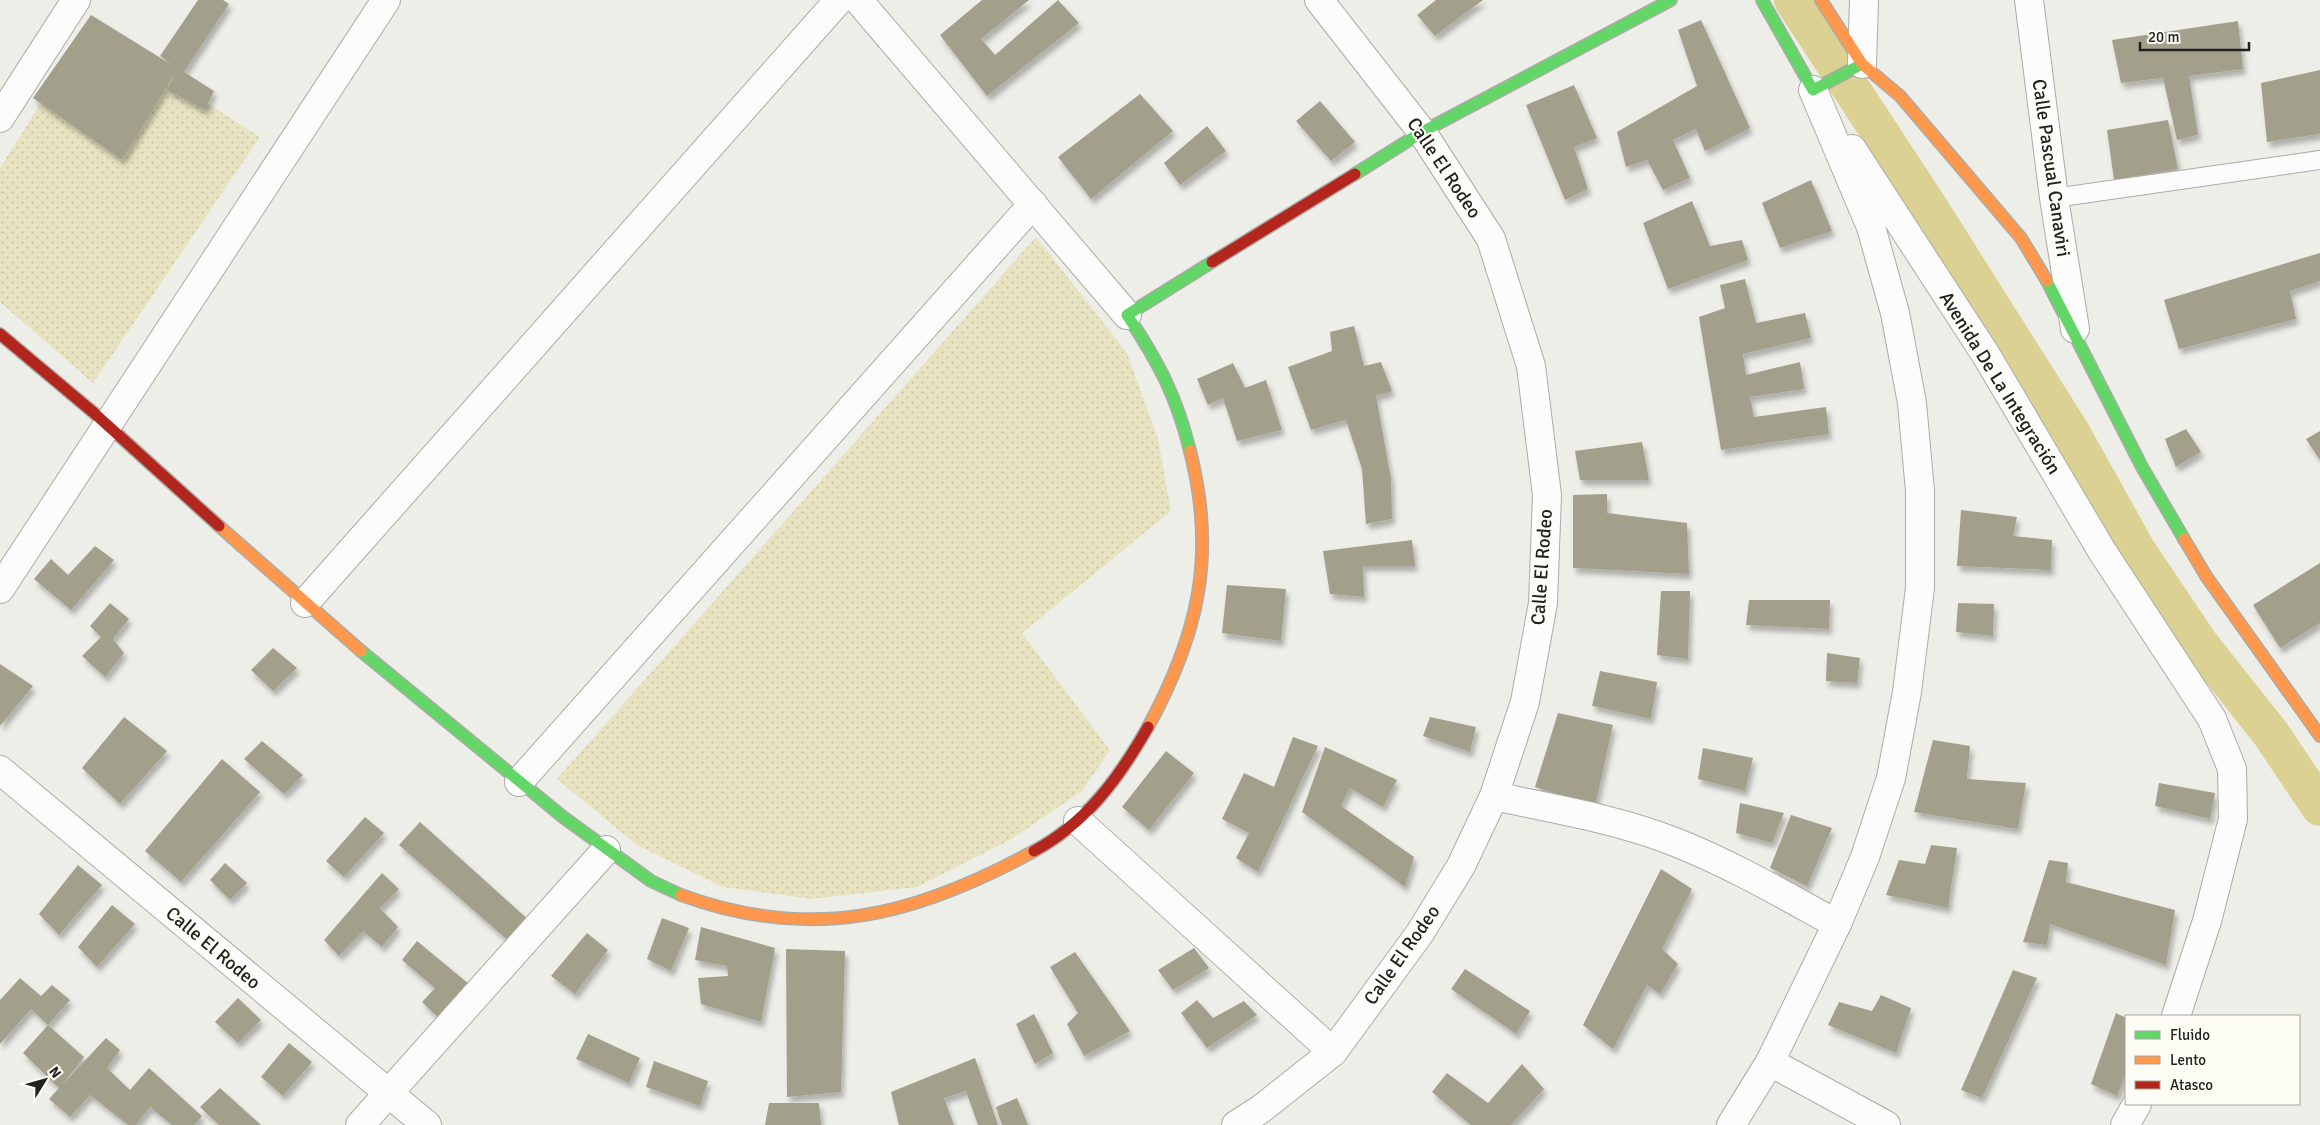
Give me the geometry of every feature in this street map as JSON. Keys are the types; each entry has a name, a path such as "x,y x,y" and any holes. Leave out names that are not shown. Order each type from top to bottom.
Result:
{"street":[{"path":"0,118 76,0"},
{"path":"0,589 106,424 386,0"},
{"path":"305,603 839,0"},
{"path":"0,334 106,424 305,603 519,782 606,850 663,889 708,906 762,918 804,922 850,920 914,907 966,887 1046,844 1078,821 1117,778 1149,727 1174,678 1192,626 1202,556 1199,494 1187,436 1162,368 1127,315 858,0"},
{"name":"Calle El Rodeo","path":"1236,1125 1261,1109 1333,1052 1420,933 1461,866 1494,796 1524,702 1543,603 1547,495 1531,366 1491,238 1422,132 1319,0"},
{"path":"1127,315 1422,132 1671,0"},
{"name":"Avenida De La Integración","path":"1762,0 1813,90 1986,355 2102,551 2212,719 2232,769 2233,819 2208,920 2176,1015"},
{"path":"1821,0 1862,64 1900,96 2021,238 2060,303 2142,467 2206,576 2320,736"},
{"path":"1862,64 1864,0"},
{"name":"Calle Pascual Canaviri","path":"2029,0 2054,198 2076,335"},
{"path":"1731,1125 1770,1062 1837,924 1865,857 1891,778 1907,692 1920,588 1920,491 1912,403 1895,313 1871,227 1813,90 1862,64"},
{"path":"519,782 1033,204"},
{"name":"Calle El Rodeo","path":"0,770 427,1125"},
{"path":"1494,796 1597,818 1674,841 1742,872 1837,924"},
{"path":"1078,821 1333,1052"},
{"path":"360,1125 606,850"},
{"path":"1770,1062 1886,1125"},
{"path":"2125,1125 2136,1105"}],"lane":[{"path":"2054,198 2320,160"}],"shaded area":[{"path":"89,27 260,137 93,383 0,302 0,168"},
{"path":"1036,237 1127,353 1158,439 1171,511 1022,633 1110,750 1082,791 1010,840 917,887 811,899 723,887 637,845 557,779"}],"building":[{"path":"198,0 223,0 229,4 184,72 214,91 205,110 167,90 175,73 122,160 33,98 91,15 172,65 160,56"},
{"path":"982,0 1029,0 981,39 995,55 1058,0 1079,23 987,96 940,35"},
{"path":"1436,0 1483,0 1435,36 1417,15"},
{"path":"1701,20 1750,128 1705,151 1696,129 1673,140 1690,178 1663,190 1647,160 1626,167 1617,132 1697,86 1678,30"},
{"path":"2238,21 2243,69 2189,76 2198,135 2177,140 2163,78 2121,83 2112,40"},
{"path":"2320,70 2320,134 2267,142 2261,83"},
{"path":"1574,85 1597,138 1574,147 1588,189 1565,200 1526,105"},
{"path":"1140,94 1173,131 1091,199 1058,157"},
{"path":"1320,101 1355,142 1331,161 1296,121"},
{"path":"2168,120 2178,169 2114,180 2107,130"},
{"path":"1207,126 1226,151 1180,185 1164,163"},
{"path":"1811,180 1832,231 1780,248 1762,203"},
{"path":"1692,201 1710,246 1742,240 1748,260 1668,289 1643,223"},
{"path":"2320,253 2320,281 2290,291 2296,319 2179,349 2164,300"},
{"path":"1745,279 1756,323 1805,313 1811,338 1743,354 1746,375 1800,362 1804,389 1750,397 1754,417 1826,407 1829,434 1721,450 1699,317 1725,308 1720,285"},
{"path":"1354,326 1364,366 1381,362 1392,391 1376,396 1391,479 1392,519 1366,524 1362,469 1346,420 1311,430 1288,367 1332,351 1330,332"},
{"path":"1233,363 1245,388 1266,380 1282,430 1237,441 1223,398 1208,405 1197,379"},
{"path":"2186,429 2201,452 2176,467 2165,439"},
{"path":"2320,431 2320,460 2306,439"},
{"path":"1642,442 1649,480 1580,480 1575,451"},
{"path":"1607,494 1607,513 1687,523 1689,574 1573,568 1573,495"},
{"path":"1961,510 2017,517 2013,536 2052,540 2051,570 1957,566"},
{"path":"1412,540 1415,566 1363,566 1364,597 1330,594 1323,551"},
{"path":"95,546 114,560 71,610 34,579 51,559 68,575"},
{"path":"2320,563 2320,623 2280,648 2253,605"},
{"path":"1227,585 1286,589 1281,641 1222,633"},
{"path":"1661,591 1690,591 1688,659 1657,655"},
{"path":"1749,600 1830,600 1829,629 1746,625"},
{"path":"110,603 129,619 113,639 124,653 105,677 82,656 101,637 90,626"},
{"path":"1958,603 1994,604 1993,636 1956,632"},
{"path":"273,648 297,668 273,691 251,670"},
{"path":"1827,653 1860,658 1857,683 1826,681"},
{"path":"0,664 33,686 0,726"},
{"path":"1600,671 1657,682 1651,719 1592,706"},
{"path":"1558,713 1613,725 1595,807 1535,787"},
{"path":"124,717 167,751 120,804 82,768"},
{"path":"1430,717 1476,727 1470,752 1423,736"},
{"path":"1293,737 1318,746 1258,872 1236,858 1249,833 1222,819 1244,773 1274,787"},
{"path":"1933,740 1970,746 1967,779 2026,783 2018,829 1914,812"},
{"path":"262,741 303,775 284,794 244,759"},
{"path":"1325,747 1397,780 1383,807 1350,788 1341,806 1414,857 1405,887 1302,812"},
{"path":"1703,748 1753,758 1745,791 1698,779"},
{"path":"1166,751 1194,773 1149,830 1122,807"},
{"path":"222,759 260,792 181,882 145,851"},
{"path":"2159,783 2215,793 2210,819 2155,806"},
{"path":"1740,803 1784,813 1772,843 1736,833"},
{"path":"1791,815 1832,828 1807,886 1770,868"},
{"path":"365,817 384,833 344,877 326,861"},
{"path":"420,822 531,922 511,943 399,845"},
{"path":"1931,845 1957,848 1948,908 1886,895 1899,860 1925,864"},
{"path":"2049,860 2068,863 2066,882 2175,910 2166,965 2050,924 2047,945 2023,942"},
{"path":"225,863 247,883 230,900 210,880"},
{"path":"78,865 102,885 59,935 39,914"},
{"path":"1661,869 1692,889 1662,949 1678,964 1660,994 1647,985 1613,1049 1583,1025"},
{"path":"382,873 399,889 380,908 398,927 382,947 363,931 339,956 324,940"},
{"path":"112,905 135,924 97,967 78,947"},
{"path":"662,918 689,928 671,971 647,959"},
{"path":"701,927 775,948 761,1022 701,1004 698,978 728,976 727,966 695,960"},
{"path":"587,933 608,950 575,994 551,976"},
{"path":"417,941 475,989 444,1023 422,1002 435,988 402,960"},
{"path":"1194,948 1209,968 1173,990 1158,970"},
{"path":"786,949 845,951 841,1092 787,1097"},
{"path":"1075,952 1130,1031 1084,1056 1067,1024 1078,1013 1050,967"},
{"path":"1465,969 1530,1011 1516,1034 1451,989"},
{"path":"2013,970 2037,978 1982,1098 1961,1090"},
{"path":"20,978 41,996 52,985 70,1000 48,1025 31,1009 0,1044 0,1000"},
{"path":"1881,995 1911,1008 1896,1053 1828,1025 1839,1002 1872,1011"},
{"path":"238,998 261,1020 238,1043 215,1022"},
{"path":"1197,1000 1213,1018 1244,1001 1257,1015 1207,1048 1181,1013"},
{"path":"2116,1013 2125,1018 2125,1076 2117,1096 2091,1084"},
{"path":"1034,1014 1053,1053 1035,1064 1016,1024"},
{"path":"48,1025 84,1057 62,1085 106,1038 120,1050 107,1068 130,1090 149,1068 202,1116 195,1125 172,1125 150,1107 136,1125 128,1125 90,1095 70,1117 49,1099 59,1088 23,1053"},
{"path":"588,1034 640,1058 629,1083 576,1059"},
{"path":"289,1043 312,1062 283,1096 261,1077"},
{"path":"975,1058 998,1125 978,1125 966,1091 944,1098 954,1125 899,1125 891,1092"},
{"path":"654,1061 708,1081 700,1106 646,1087"},
{"path":"1522,1064 1544,1089 1511,1125 1471,1125 1432,1092 1447,1073 1488,1103"},
{"path":"220,1088 261,1125 219,1125 200,1107"},
{"path":"1017,1098 1028,1125 1002,1125 996,1107"},
{"path":"769,1103 819,1103 821,1125 765,1125"}],"waterway":[{"path":"1793,0 1930,209 2072,434 2136,549 2199,643 2271,734 2320,807"}],"traffic: fast":[{"path":"1355,174 1422,132 1671,0"},
{"path":"1762,0 1813,90 1862,64"},
{"path":"1190,451 1173,396 1148,348 1127,315 1212,262"},
{"path":"2047,281 2142,467 2184,539"},
{"path":"361,651 563,817 651,881 681,895"}],"traffic: slow":[{"path":"1821,0 1862,64 1900,96 2021,238 2047,281"},
{"path":"1148,727 1179,660 1198,594 1202,560 1202,525 1198,489 1190,451"},
{"path":"219,526 361,651"},
{"path":"2184,539 2206,576 2320,736"},
{"path":"681,895 729,910 775,918 819,919 862,915 905,906 947,892 990,874 1034,851"}],"traffic: jam":[{"path":"1212,262 1355,174"},
{"path":"0,334 94,413 219,526"},
{"path":"1034,851 1070,827 1100,798 1125,764 1148,727"}]}
